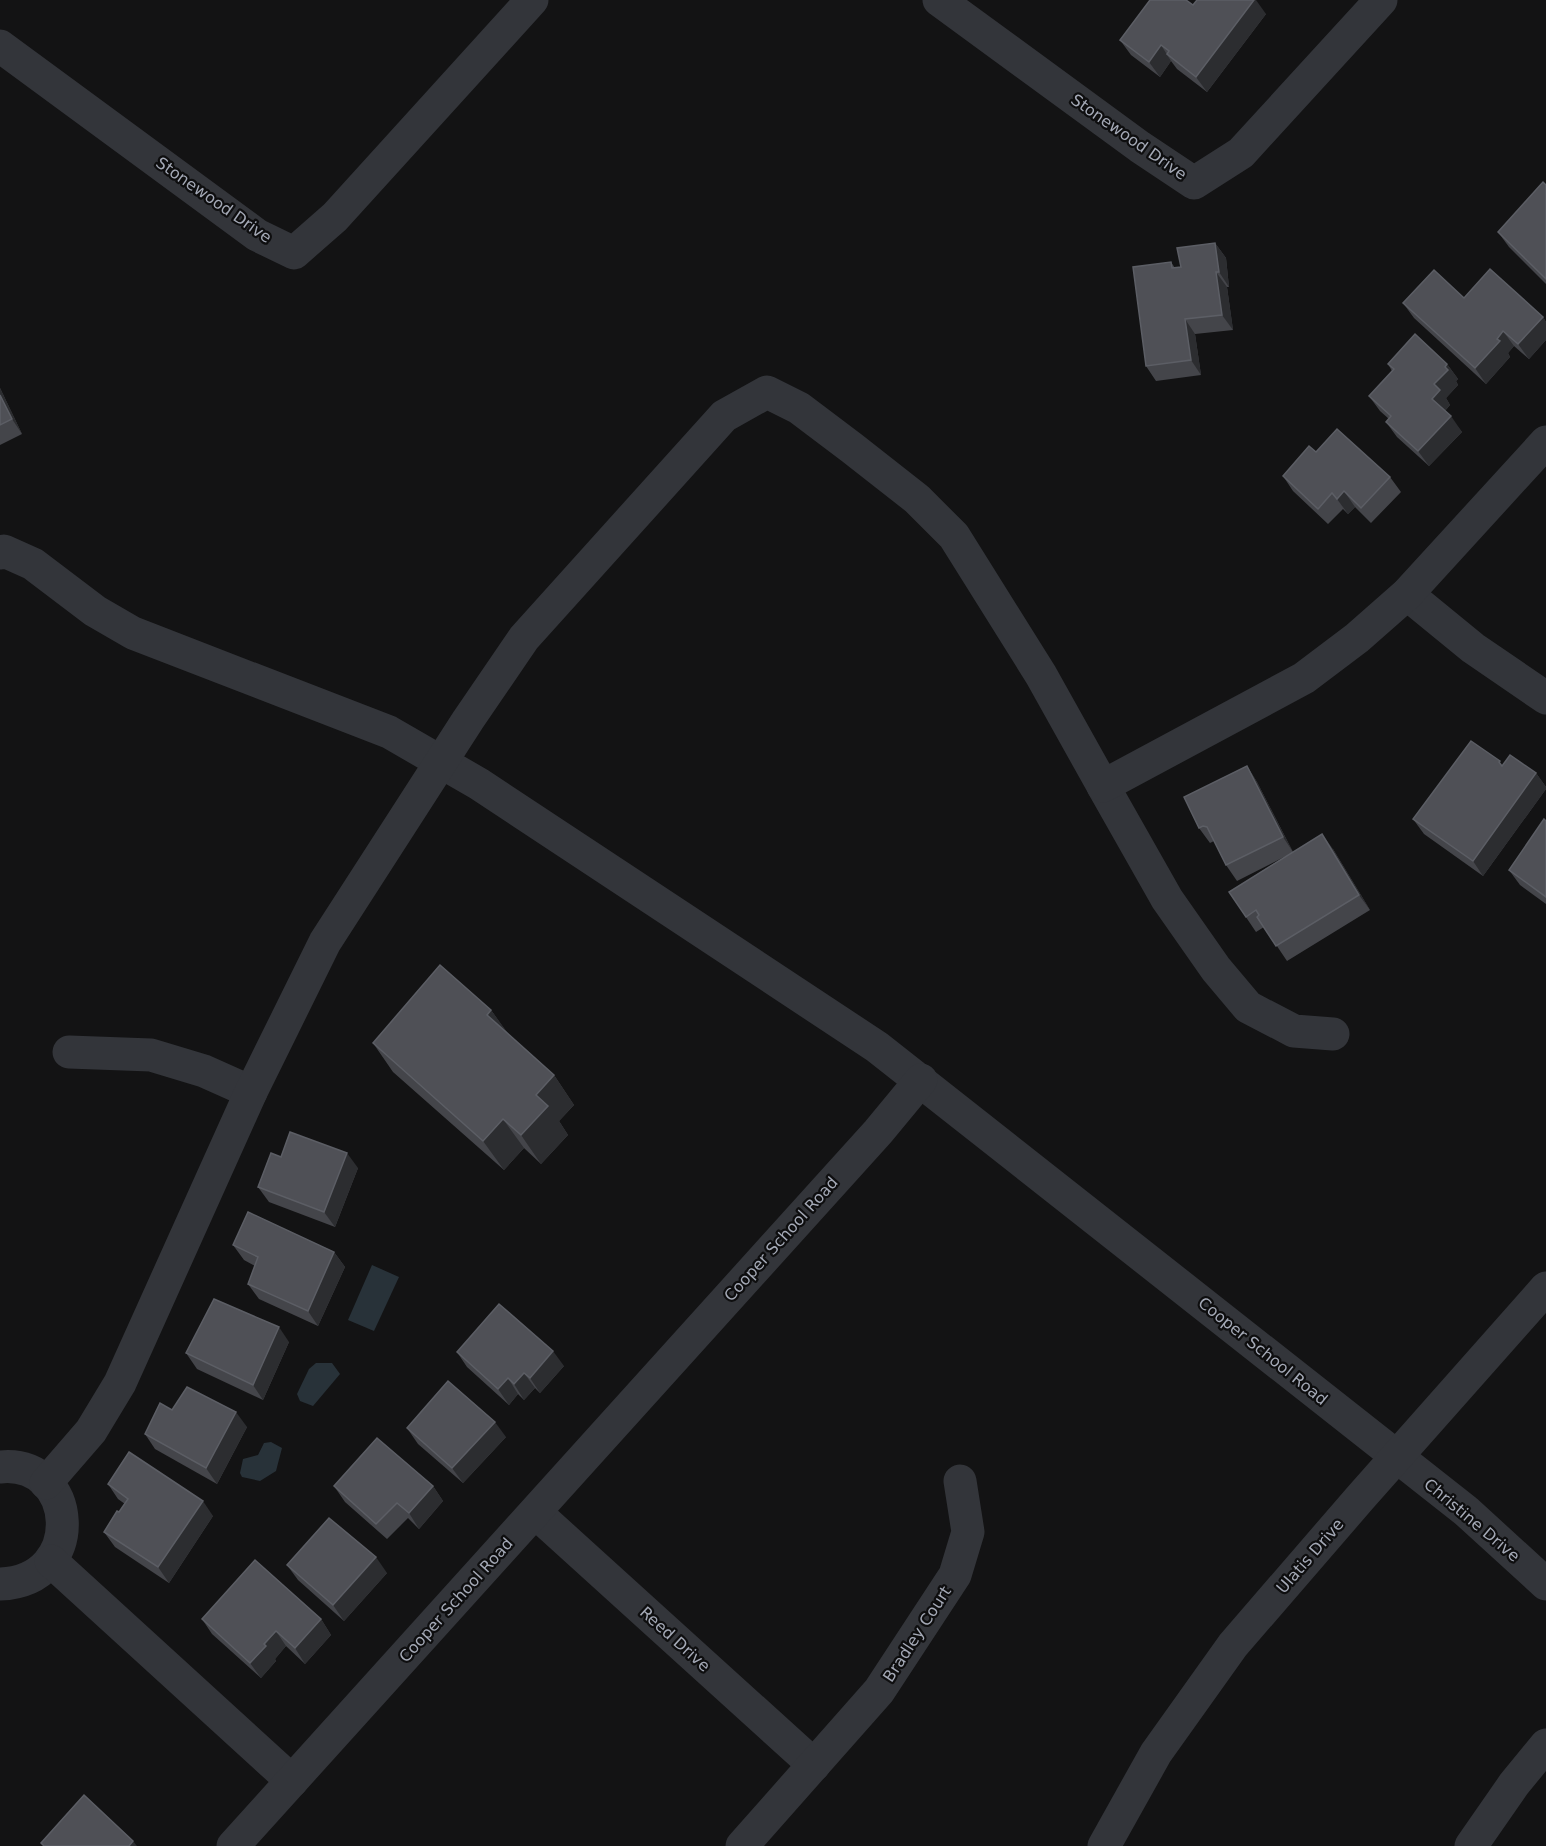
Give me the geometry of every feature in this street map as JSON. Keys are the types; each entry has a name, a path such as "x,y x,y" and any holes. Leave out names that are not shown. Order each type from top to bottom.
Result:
{"street":[{"name":"Stonewood Drive","path":"0,46 257,235 294,253 335,217 532,0"},
{"name":"Stonewood Drive","path":"939,0 1140,147 1194,183 1240,153 1382,0"},
{"path":"46,1483 91,1431 120,1383 251,1092 325,942 442,762 524,638 724,416 767,392 799,408 852,448 917,499 954,536 1041,675 1167,899 1216,969 1248,1006 1294,1031 1334,1034"},
{"path":"1103,786 1304,678 1357,639 1407,594 1546,442"},
{"path":"0,553 4,551 33,564 95,611 133,633 389,732 442,762 479,784 877,1047 921,1080"},
{"path":"1407,594 1473,648 1546,698"},
{"path":"69,1052 151,1055 204,1071 251,1092"},
{"name":"Cooper School Road","path":"233,1846 536,1513 878,1132 921,1080 1396,1457"},
{"name":"Ulatis Drive","path":"1104,1846 1156,1753 1233,1644 1546,1288"},
{"name":"Christine Drive","path":"1396,1457 1466,1511 1546,1584"},
{"path":"0,1467 8,1466 25,1470 37,1475 46,1483 61,1509 63,1527 60,1545 51,1561 37,1574 20,1582 0,1584"},
{"name":"Bradley Court","path":"742,1846 879,1691 955,1575 968,1532 960,1481"},
{"name":"Reed Drive","path":"536,1513 814,1765"},
{"path":"51,1561 292,1781"},
{"path":"1471,1846 1514,1784 1546,1745"}],"shaded area":[{"path":"372,1265 399,1277 374,1331 348,1320"},
{"path":"316,1363 332,1363 340,1374 313,1406 300,1401 297,1394 309,1369"},
{"path":"271,1442 282,1448 276,1471 260,1481 242,1477 240,1473 243,1459 258,1455 264,1443"}],"building":[{"path":"1150,0 1186,0 1193,5 1197,0 1254,0 1196,77 1167,54 1169,51 1161,45 1149,62 1120,40"},
{"path":"1543,182 1546,185 1546,279 1498,232"},
{"path":"1215,243 1219,272 1216,272 1222,315 1185,319 1191,360 1146,366 1133,267 1171,262 1172,268 1181,267 1177,248"},
{"path":"1490,269 1543,317 1518,344 1503,331 1497,339 1500,341 1475,368 1403,303 1434,270 1464,298"},
{"path":"1415,334 1447,364 1445,367 1448,370 1434,384 1440,390 1432,399 1451,416 1418,451 1386,422 1391,416 1369,396 1394,369 1388,364"},
{"path":"0,395 12,419 0,425"},
{"path":"1337,429 1390,477 1361,508 1344,491 1337,499 1332,493 1318,509 1283,476 1309,446 1316,452"},
{"path":"1471,741 1500,761 1502,766 1510,755 1536,773 1473,861 1413,819"},
{"path":"1247,766 1283,837 1226,865 1207,827 1199,828 1184,797"},
{"path":"1544,819 1546,821 1546,897 1509,870"},
{"path":"1322,834 1359,895 1276,946 1257,917 1259,915 1256,910 1246,917 1229,892"},
{"path":"440,965 491,1010 487,1015 554,1075 536,1095 548,1106 521,1135 503,1119 483,1141 373,1043"},
{"path":"290,1132 347,1153 324,1212 258,1187 271,1153 281,1157"},
{"path":"248,1212 334,1252 308,1311 248,1284 258,1257 233,1245"},
{"path":"214,1299 279,1327 253,1385 186,1353"},
{"path":"499,1304 553,1351 530,1378 524,1373 514,1384 508,1378 498,1389 457,1352"},
{"path":"448,1381 495,1422 452,1468 407,1428"},
{"path":"187,1387 236,1412 206,1468 145,1434 160,1403 172,1410"},
{"path":"377,1438 433,1486 409,1513 397,1503 376,1524 334,1486"},
{"path":"129,1452 203,1501 158,1567 104,1532 117,1511 119,1512 128,1499 108,1484"},
{"path":"329,1518 376,1557 333,1605 287,1565"},
{"path":"255,1560 321,1619 295,1648 276,1631 250,1663 202,1619"},
{"path":"84,1795 133,1841 129,1846 44,1846 41,1843"}]}
